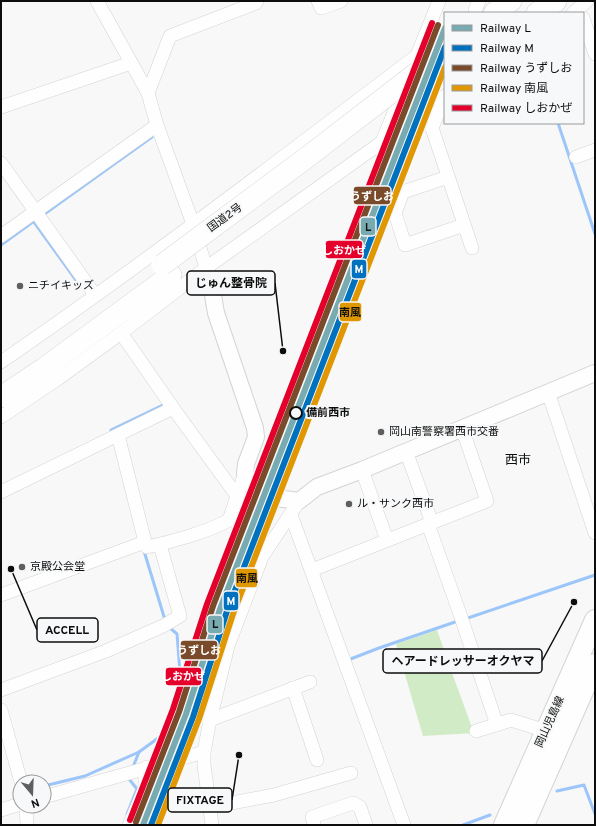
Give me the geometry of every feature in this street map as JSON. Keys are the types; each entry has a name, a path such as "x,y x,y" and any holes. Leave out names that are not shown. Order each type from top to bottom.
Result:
{"highway":[{"path":"494,12 502,1"},
{"path":"494,12 511,1"},
{"path":"520,12 535,1"},
{"path":"539,12 556,1"},
{"name":"国道2号","path":"1,397 101,328 166,270 310,155 444,52"},
{"name":"国道2号","path":"1,381 87,321 166,270 318,167 444,69"},
{"path":"1,407 48,376 101,328"}],"main road":[{"name":"岡山児島線","path":"504,825 595,620"},
{"name":"岡山児島線","path":"524,825 595,664"}],"street":[{"path":"96,1 148,93 157,125 194,224 212,289 216,313 255,428 256,438 246,464 245,473 229,520 220,525 160,545 147,547 143,543 115,436"},
{"path":"148,93 170,36 256,3 257,1"},
{"path":"318,1 321,8 341,1"},
{"path":"1,416 59,378 206,268 382,142 439,1"},
{"path":"476,12 475,10 479,1"},
{"path":"584,22 595,54"},
{"path":"1,362 55,325 194,224 416,56"},
{"path":"1,107 131,63"},
{"path":"444,98 432,128 472,248"},
{"path":"1,236 38,216 157,125"},
{"path":"576,157 595,150"},
{"path":"1,163 95,295"},
{"path":"448,177 404,192 395,212 405,245 464,225"},
{"path":"121,333 237,496"},
{"path":"212,825 204,765 204,752 210,720 228,646 262,557 295,508 317,487 362,470 595,372"},
{"path":"548,392 595,533"},
{"path":"1,492 173,408"},
{"path":"312,570 487,501 462,428"},
{"path":"406,451 497,725"},
{"path":"362,470 387,540"},
{"path":"245,473 258,491 295,508 312,570 404,825"},
{"path":"1,595 143,543"},
{"path":"1,690 106,651 166,624 180,616 160,545"},
{"path":"210,720 310,682"},
{"path":"293,688 318,760"},
{"path":"1,710 19,774"},
{"path":"476,731 511,720 546,731"},
{"path":"52,795 204,752"},
{"path":"154,825 179,758"},
{"path":"129,825 144,791 136,770"},
{"path":"210,807 274,795 351,773"},
{"path":"314,825 312,817 353,803 360,807 366,825"},
{"path":"1,810 12,807"},
{"path":"26,814 27,825"}],"green space":[{"path":"437,630 474,733 423,736 396,644"}],"waterway":[{"path":"558,124 595,234"},
{"path":"43,215 152,137"},
{"path":"1,245 37,219"},
{"path":"34,222 78,283"},
{"path":"112,434 111,430 165,404"},
{"path":"144,551 165,620"},
{"path":"465,619 595,575"},
{"path":"348,660 458,621"},
{"path":"52,784 85,776 139,752 161,736 181,686 177,634 169,627"},
{"path":"133,767 139,752"},
{"path":"127,814 137,789 129,779 130,776"},
{"path":"557,791 584,785 595,814"},
{"path":"463,825 490,815"}],"rail line":[{"name":"しおかぜ","path":"130,820 173,709 207,604 432,23"},
{"name":"うずしお","path":"136,822 179,712 213,606 438,25"},
{"name":"L","path":"143,825 186,714 220,609 444,31"},
{"name":"M","path":"151,825 193,717 227,611 444,50"},
{"name":"南風","path":"158,825 199,719 233,614 444,70"}],"place":[{"name":"ニチイキッズ","path":"20,286"},
{"name":"じゅん整骨院","path":"283,351"},
{"name":"備前西市","path":"296,413"},
{"name":"岡山南警察署西市交番","path":"381,432"},
{"name":"ル・サンク西市","path":"349,504"},
{"name":"京殿公会堂","path":"22,567"},
{"name":"ACCELL","path":"11,569"},
{"name":"ヘアードレッサーオクヤマ","path":"574,602"},
{"name":"FIXTAGE","path":"239,755"}],"district":[{"name":"西市","path":"518,461"}]}
